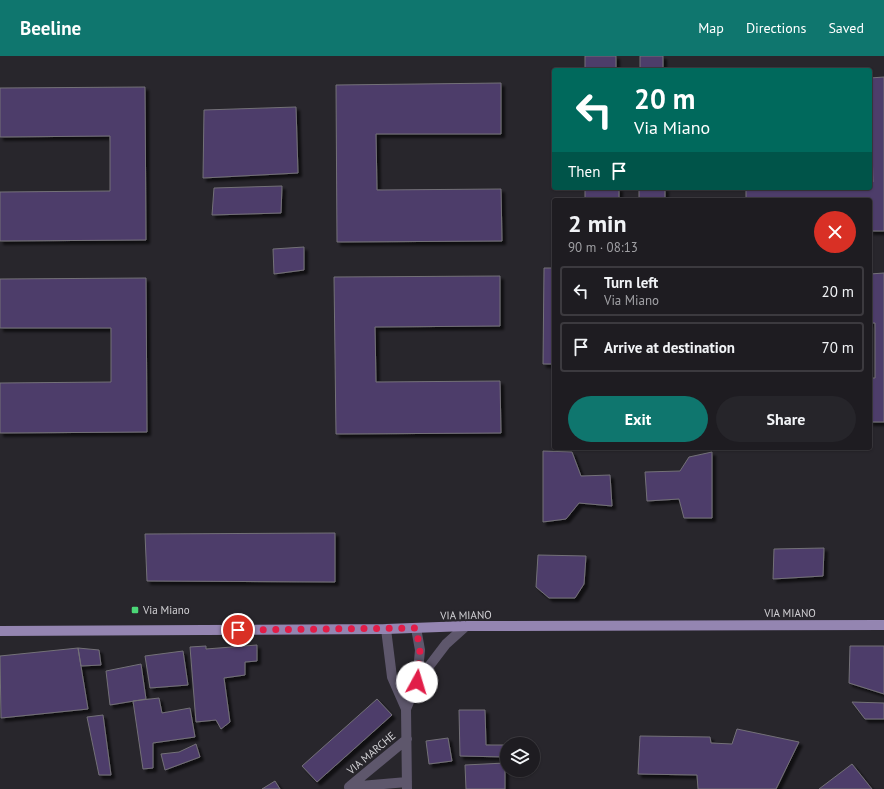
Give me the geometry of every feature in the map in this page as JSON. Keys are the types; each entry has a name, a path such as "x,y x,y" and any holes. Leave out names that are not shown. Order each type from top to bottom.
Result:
{"main road":[{"name":"VIA MIANO","path":"0,630 386,629 466,626 884,625"}],"street":[{"path":"406,709 417,682 446,644 466,626"},
{"path":"416,628 420,650 417,682"},
{"path":"386,629 392,677 406,709 407,785"},
{"name":"VIA MARCHE","path":"348,788 407,739"},
{"name":"VIA MARCHE","path":"348,788 407,785"}],"building":[{"path":"585,56 616,56 616,68 585,68"},
{"path":"640,56 663,56 663,68 640,68"},
{"path":"884,77 884,231 872,231 872,198 746,198 746,190 872,190 872,78"},
{"path":"501,83 501,134 376,134 377,190 501,189 502,241 337,242 336,85"},
{"path":"145,87 146,240 0,241 0,192 110,191 110,136 0,137 0,88"},
{"path":"296,107 298,173 203,178 204,110"},
{"path":"282,186 281,213 212,215 214,188"},
{"path":"585,190 619,190 619,198 585,198"},
{"path":"639,190 665,190 665,198 639,198"},
{"path":"304,247 304,270 274,274 273,249"},
{"path":"544,268 552,268 552,364 543,364"},
{"path":"884,273 884,422 872,422 872,378 875,378 875,323 872,323 872,274"},
{"path":"500,276 500,326 375,327 376,382 500,381 501,433 336,434 334,277"},
{"path":"146,278 147,432 0,433 0,383 111,382 111,328 0,328 0,279"},
{"path":"543,451 572,452 581,476 610,475 612,506 579,503 566,519 543,522"},
{"path":"712,452 712,518 684,518 679,499 647,501 645,472 680,471 689,457"},
{"path":"335,533 335,582 147,581 145,534"},
{"path":"824,548 823,576 773,579 774,549"},
{"path":"538,555 586,556 584,584 575,598 549,598 536,587"},
{"path":"257,645 257,661 245,662 245,675 224,678 230,722 221,729 216,720 196,722 190,647 206,646 206,649"},
{"path":"850,646 884,646 884,694 849,683"},
{"path":"78,648 88,709 1,718 0,656"},
{"path":"78,648 99,650 101,665 81,666"},
{"path":"183,651 188,685 150,688 145,656"},
{"path":"141,664 146,699 110,705 106,671"},
{"path":"159,698 162,713 190,708 195,737 153,743 153,768 143,769 133,701"},
{"path":"377,699 392,715 317,782 302,766"},
{"path":"852,702 884,703 884,719 865,719"},
{"path":"459,710 485,710 486,745 500,745 500,757 460,756"},
{"path":"103,715 111,775 99,775 87,717"},
{"path":"737,729 799,742 776,789 698,789 697,775 638,774 640,736 710,737 711,743 732,744"},
{"path":"448,738 452,761 429,764 426,741"},
{"path":"196,744 200,757 165,770 161,754 179,752"},
{"path":"500,763 500,777 505,777 505,789 466,789 465,765"},
{"path":"852,764 872,789 819,789"},
{"path":"275,781 280,789 262,789"}],"place":[{"name":"Via Miano","path":"135,610"}],"route":[{"path":"238,630 416,628 420,650 417,682"}]}
